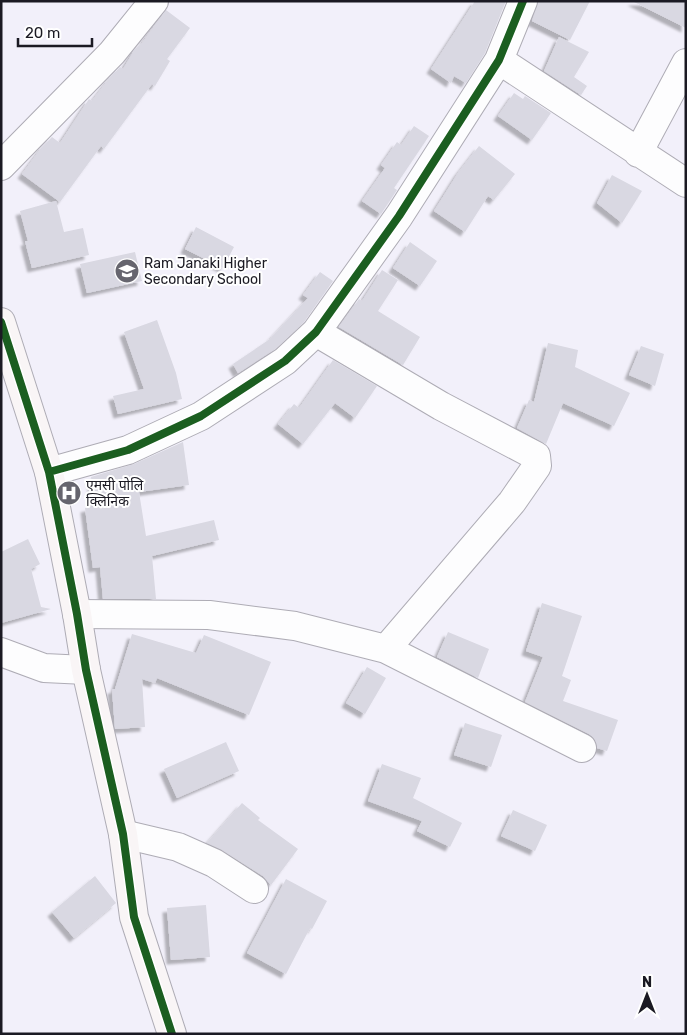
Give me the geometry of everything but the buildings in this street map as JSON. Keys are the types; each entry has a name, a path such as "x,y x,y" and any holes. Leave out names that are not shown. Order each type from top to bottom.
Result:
{"street":[{"path":"1,166 112,53 154,1"},
{"path":"49,472 128,450 200,416 285,361 316,332 399,216 499,60 523,1"},
{"path":"499,60 686,184"},
{"path":"638,153 686,63"},
{"path":"1,322 49,472 86,670 123,834 134,917 172,1034"},
{"path":"316,332 441,406 536,456 536,466 512,502 386,649"},
{"path":"77,614 209,615 295,626 386,649 582,748"},
{"path":"1,652 44,668 86,670"},
{"path":"123,834 178,847 214,863 254,889"}],"cycle path":[{"path":"49,472 128,450 201,416 285,361 316,332 399,216 499,60 523,1"},
{"path":"1,322 49,472 86,670 123,834 134,917 172,1034"}],"place":[{"name":"Ram Janaki Higher Secondary School","path":"127,271"},
{"name":"एमसी पोलि क्लिनिक","path":"69,493"}]}
